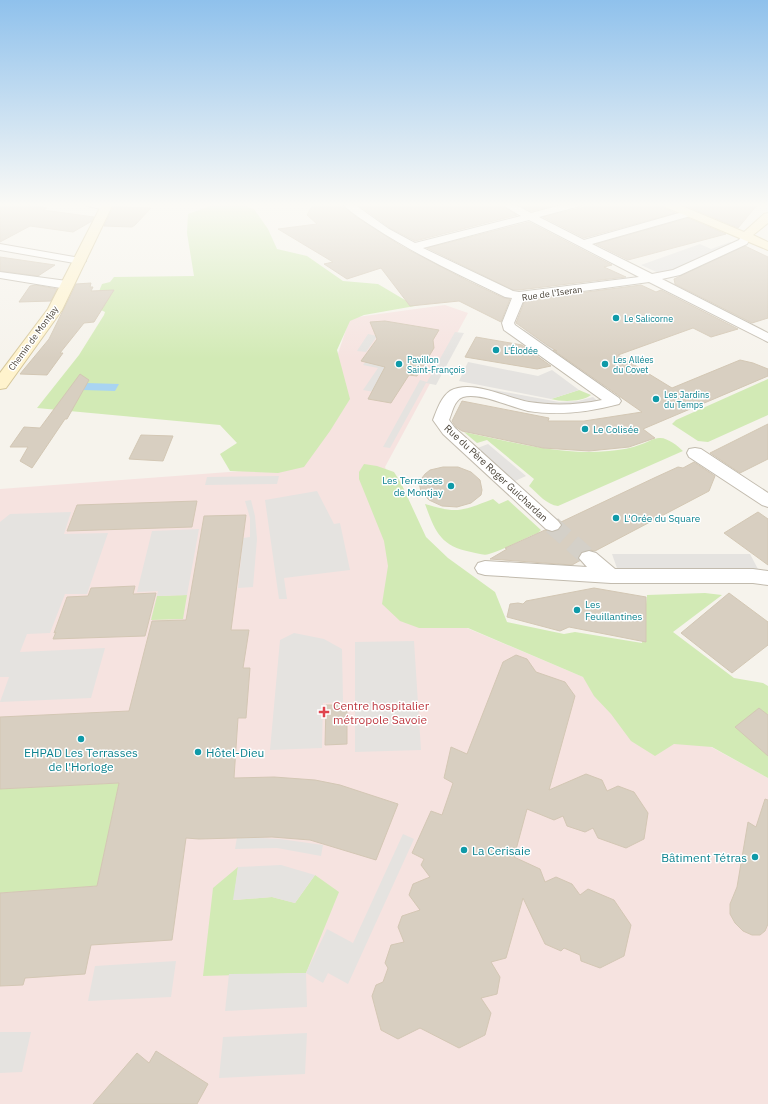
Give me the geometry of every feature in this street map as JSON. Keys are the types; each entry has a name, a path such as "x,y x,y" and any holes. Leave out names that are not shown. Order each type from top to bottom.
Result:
{"street":[{"path":"49,256 80,261"},
{"name":"Chemin de Montjay","path":"0,384 55,310 83,256"},
{"path":"431,256 509,294 518,296"},
{"path":"605,256 768,338"},
{"name":"Rue de l'Iseran","path":"614,401 509,327 508,323 518,296 650,279 676,273 714,256"},
{"path":"0,275 67,285"},
{"name":"Rue du Père Roger Guichardan","path":"552,525 449,432 441,420 451,398 459,394 470,393 487,395 527,406 565,410 592,407 614,401"},
{"path":"695,453 768,501"},
{"path":"589,558 611,576"},
{"path":"485,568 611,576 753,576 768,578"}],"shaded area":[{"path":"668,256 706,256 663,275 641,265"},
{"name":"Centre hospitalier métropole Savoie","path":"445,305 468,313 385,467 448,620 583,677 768,778 768,1104 0,1104 0,489 296,467 324,395 350,318"},
{"path":"525,330 608,386 603,388 520,331"},
{"path":"455,332 464,333 436,385 426,383 390,448 383,447 420,380 427,382"},
{"path":"368,334 377,336 366,352 357,351"},
{"path":"366,361 392,366 374,392 363,390 378,368 363,365"},
{"path":"468,362 538,376 552,370 579,390 551,399 459,381"},
{"path":"472,386 559,402 578,401 593,397 600,403 561,407 470,390"},
{"path":"488,444 526,476 513,482 475,449"},
{"path":"279,476 277,484 205,485 207,477"},
{"path":"317,491 334,524 340,523 350,570 284,578 287,599 279,599 265,500"},
{"path":"251,500 255,516 257,539 253,587 238,588 243,538 250,537 250,518 245,501"},
{"path":"71,512 64,534 108,533 87,594 65,594 50,633 27,634 20,652 105,648 91,698 0,702 9,677 0,677 0,522 10,514"},
{"path":"199,529 187,595 157,596 158,591 137,592 152,531"},
{"path":"612,554 750,554 759,571 618,571"},
{"path":"294,633 324,639 342,649 343,702 323,703 322,748 270,750 280,640"},
{"path":"414,641 421,750 355,752 355,642"},
{"path":"403,834 414,839 348,984 328,973 323,983 306,973 327,929 353,943"},
{"path":"237,837 280,839 323,845 321,856 277,848 235,849"},
{"path":"281,865 315,875 295,903 272,897 233,900 238,867"},
{"path":"176,961 171,997 88,1001 95,966"},
{"path":"306,973 307,1007 225,1011 229,974"},
{"path":"0,1032 31,1032 22,1072 0,1073"},
{"path":"307,1033 305,1074 219,1078 223,1037"}],"green space":[{"path":"191,256 305,256 343,281 378,284 415,306 364,315 350,321 337,350 350,399 330,431 304,467 278,473 230,471 220,454 237,443 220,425 37,408 79,355 104,315 105,312 93,306 102,284 110,282 114,277 194,276"},
{"path":"768,379 768,415 708,442 698,441 672,424 676,420"},
{"path":"579,390 591,395 572,401 551,399"},
{"path":"464,432 518,444 572,452 626,449 662,438 672,442 683,451 558,506 550,504 539,496 529,486 534,479 487,440 477,443"},
{"path":"364,464 377,466 394,472 401,483 426,537 448,558 495,592 507,622 564,634 575,632 642,643 647,595 705,593 722,595 673,632 734,678 763,683 768,686 768,778 712,747 674,744 655,756 631,741 611,714 594,696 583,677 468,628 419,628 400,621 382,604 388,566 384,541 359,479 359,472"},
{"path":"493,499 499,504 508,500 541,530 538,533 508,547 487,555 482,555 452,546 445,541 440,536 432,522 425,504 445,509 459,510"},
{"path":"187,595 183,619 151,620 157,596"},
{"path":"119,783 97,886 0,893 0,789"},
{"path":"238,867 234,900 272,897 295,903 315,875 339,892 306,973 203,976 213,888"}],"water":[{"path":"87,383 119,384 115,391 83,390"}],"building":[{"path":"322,256 419,256 470,282 504,298 510,299 501,322 459,301 410,306 381,268 347,279 324,264 333,262"},
{"path":"442,256 594,256 612,265 604,267 626,277 519,290 513,290"},
{"path":"619,256 645,256 628,260"},
{"path":"725,256 765,256 768,257 768,318 752,323 675,284 674,279"},
{"path":"0,257 55,265 38,276 0,271"},
{"path":"91,283 90,287 93,287 91,291 114,290 94,322 84,323 60,353 63,353 47,375 20,374 49,339 76,284"},
{"path":"36,285 57,289 51,301 19,302 30,286"},
{"path":"641,285 656,292 661,290 738,329 711,337 693,328 618,355 672,388 740,360 768,369 768,376 643,429 655,438 629,447 589,451 543,448 462,431 456,427 452,421 462,401 549,418 548,421 584,421 642,412 516,323 525,300"},
{"name":"Pavillon Saint-François","path":"385,321 439,330 433,340 434,348 417,376 409,375 391,403 368,399 385,367 361,361 377,339 370,322"},
{"name":"L'Élodée","path":"476,337 522,345 551,366 537,369 465,357"},
{"path":"80,374 89,380 67,419 65,419 32,468 20,461 28,447 10,447 24,427 40,428"},
{"path":"768,424 768,459 740,473 710,453"},
{"path":"141,435 173,436 163,461 129,459"},
{"name":"L'Orée du Square","path":"694,462 715,476 709,491 595,551 589,550 582,552 578,557 579,561 572,565 490,559 507,549 505,548 545,530 552,532 558,530 562,525 561,522 678,467 683,468"},
{"name":"Les Terrasses de Montjay","path":"443,467 458,467 471,472 480,480 482,490 481,495 471,503 457,507 442,506 429,500 421,492 419,482 430,470"},
{"path":"197,501 192,527 67,531 77,505"},
{"path":"758,512 768,519 768,565 724,533"},
{"name":"Hôtel-Dieu","path":"246,515 231,630 249,630 243,668 250,668 246,718 238,718 234,778 274,777 315,780 340,785 398,804 376,860 310,840 272,837 186,838 172,940 91,945 85,974 25,978 23,985 0,986 0,893 97,886 119,783 0,789 0,717 129,711 152,621 186,620 204,516"},
{"path":"135,586 133,594 156,593 145,636 53,639 67,597 88,596 91,588"},
{"name":"Les Feuillantines","path":"594,588 646,597 646,642 569,627 560,631 507,617 510,604 523,604 526,601"},
{"path":"729,593 768,622 768,645 732,673 681,633"},
{"name":"La Cerisaie","path":"516,655 527,659 536,672 565,682 575,696 549,790 586,774 602,780 607,791 618,786 634,792 648,813 644,839 626,848 598,838 593,828 585,832 567,826 563,816 554,820 527,809 514,857 540,869 545,882 556,877 572,884 580,895 588,889 614,900 631,925 624,956 600,968 581,961 580,955 564,948 561,951 545,944 523,898 506,958 491,962 500,977 497,994 481,998 491,1013 485,1035 459,1048 420,1028 398,1039 381,1030 372,996 376,985 383,982 388,968 385,963 391,945 404,942 398,927 402,916 420,910 409,895 413,884 430,877 421,865 424,859 412,853 431,811 442,815 453,783 444,778 451,747 467,754 503,662"},
{"path":"326,705 347,705 347,744 325,745"},
{"path":"759,708 768,715 768,756 735,727"},
{"name":"Bâtiment Tétras","path":"765,799 768,800 768,924 765,931 760,935 752,935 743,931 735,923 730,914 730,904 737,887 748,822 756,827"},
{"path":"156,1051 208,1084 197,1104 93,1104 137,1053 149,1063"}],"tunnel":[{"path":"552,525 589,558"}],"place":[{"name":"Le Salicorne","path":"616,318"},
{"name":"L'Élodée","path":"496,350"},
{"name":"Pavillon Saint-François","path":"399,364"},
{"name":"Les Allées du Covet","path":"605,364"},
{"name":"Les Jardins du Temps","path":"656,399"},
{"name":"Le Colisée","path":"585,429"},
{"name":"Les Terrasses de Montjay","path":"451,486"},
{"name":"L'Orée du Square","path":"616,518"},
{"name":"Les Feuillantines","path":"577,610"},
{"name":"Centre hospitalier métropole Savoie","path":"324,712"},
{"name":"EHPAD Les Terrasses de l'Horloge","path":"81,739"},
{"name":"Hôtel-Dieu","path":"198,752"},
{"name":"La Cerisaie","path":"464,850"},
{"name":"Bâtiment Tétras","path":"755,857"}]}
